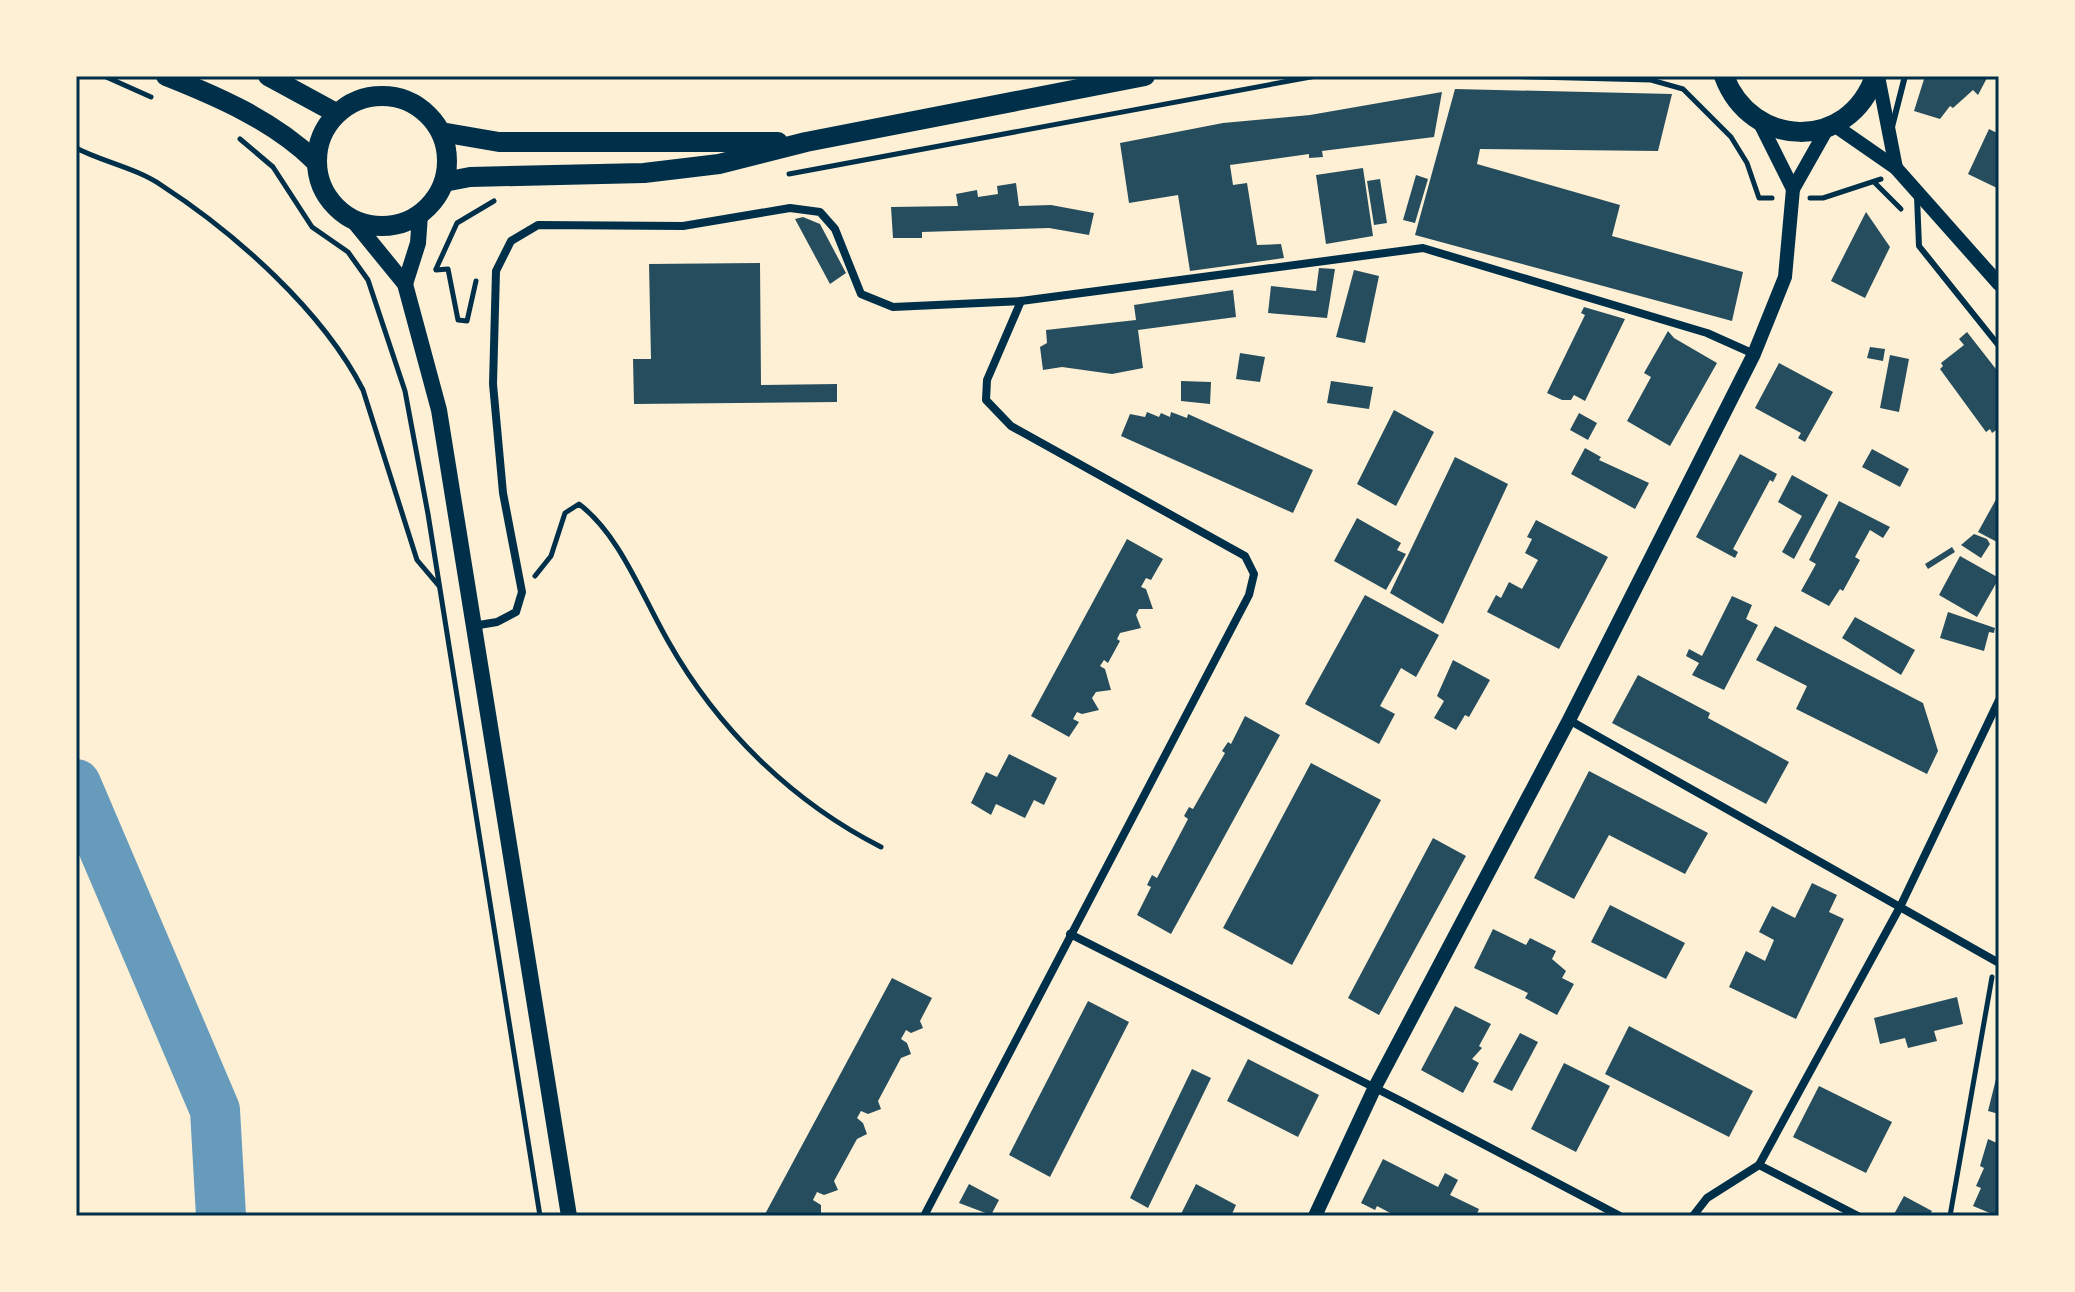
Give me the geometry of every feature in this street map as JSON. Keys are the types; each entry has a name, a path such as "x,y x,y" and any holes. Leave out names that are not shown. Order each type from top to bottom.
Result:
{"main road":[{"path":"166,76 263,121 294,140 315,161"},
{"path":"268,76 336,113"},
{"path":"444,182 470,177 644,173 704,166 806,142 1145,76"},
{"path":"1724,81 1759,121 1781,131 1805,132 1831,126 1862,101 1876,76"},
{"path":"352,219 374,226 398,225 420,215 434,200 444,182 447,148 441,132 426,112 405,100 381,95 357,100 336,113 321,135 315,161 320,184 332,205 352,219 405,284 439,410 569,1216"},
{"path":"441,132 499,142 806,142"},
{"path":"405,284 418,243 420,215"}],"street":[{"path":"1876,76 1896,168"},
{"path":"1759,121 1793,189"},
{"path":"1315,1216 1375,1087 1569,720 1754,354 1785,277 1793,189 1831,126 1896,168 1999,284"},
{"path":"472,617 497,622 516,612 522,592 503,493 493,384 496,271 511,241 538,225 683,226 790,208 820,212 835,229 861,294 893,307 1021,301 1423,248 1707,333 1754,354"},
{"path":"924,1216 1249,595 1254,574 1245,556 1011,426 986,400 987,380 1021,301"},
{"path":"1693,1216 1707,1198 1759,1165 1901,905 1999,700"},
{"path":"1569,720 1901,905 1935,930 1997,962"},
{"path":"1070,934 1375,1087 1620,1216"},
{"path":"1759,1165 1858,1216"}],"lane":[{"path":"1890,135 1905,76"},
{"path":"1917,190 1919,246 1999,346"}],"path":[{"path":"104,76 156,99"},
{"path":"1500,76 1651,80 1675,86 1697,100 1731,137 1747,163 1759,198"},
{"path":"232,134 273,167 312,227 348,252 368,280 405,391 440,588 540,1216"},
{"path":"76,148 159,183 220,229 315,319 363,390 417,560 453,605 472,617"},
{"path":"435,270 448,269 458,320 467,321 478,270 496,271"},
{"path":"522,592 551,556 565,513 579,504 599,519 671,646 723,725 841,827 881,847"},
{"path":"1950,1216 1997,962"}],"building":[{"path":"1925,76 1988,76 1978,95 1973,90 1953,108 1950,106 1940,119 1914,111"},
{"path":"1455,89 1672,94 1658,151 1480,149 1477,164 1620,205 1612,236 1743,272 1732,321 1415,235"},
{"path":"1442,92 1434,137 1322,151 1323,157 1309,158 1309,154 1230,165 1233,185 1247,183 1257,245 1281,244 1284,258 1190,271 1178,195 1129,203 1120,143 1223,123 1310,115"},
{"path":"1989,129 1999,134 1999,189 1968,174"},
{"path":"1363,168 1373,236 1326,244 1316,175"},
{"path":"1416,175 1428,179 1415,223 1403,220"},
{"path":"1380,179 1387,223 1374,225 1367,181"},
{"path":"1016,183 1019,206 1051,205 1094,213 1089,235 1049,228 922,232 922,238 893,238 891,207 958,206 956,194 977,190 978,197 998,194 997,186"},
{"path":"1866,212 1890,247 1865,298 1831,281"},
{"path":"803,217 820,224 846,273 830,284 795,219"},
{"path":"760,263 761,385 837,384 837,402 634,404 633,359 651,359 649,264"},
{"path":"1319,268 1335,269 1327,318 1268,313 1271,286 1316,291"},
{"path":"1354,270 1379,276 1365,343 1336,337"},
{"path":"1233,290 1236,317 1138,330 1143,368 1112,374 1062,367 1043,370 1040,347 1047,343 1046,330 1136,320 1134,305"},
{"path":"1584,307 1625,319 1585,401 1574,395 1571,400 1562,400 1547,393 1585,315 1581,313"},
{"path":"1668,331 1674,338 1717,363 1670,446 1627,421 1651,377 1644,373"},
{"path":"1967,332 1999,373 1999,428 1992,433 1990,429 1986,432 1940,369 1943,366 1941,363 1964,345 1959,339"},
{"path":"1870,347 1885,349 1883,361 1867,358"},
{"path":"1240,353 1265,357 1260,382 1236,379"},
{"path":"1890,355 1909,359 1899,412 1880,408"},
{"path":"1779,363 1833,392 1805,442 1798,438 1801,433 1755,408"},
{"path":"1181,381 1211,382 1210,404 1181,401"},
{"path":"1331,381 1373,387 1369,409 1327,403"},
{"path":"1394,410 1434,432 1396,506 1357,484"},
{"path":"1147,412 1159,417 1161,413 1170,417 1171,412 1187,418 1188,414 1313,470 1293,513 1121,436 1130,414 1145,417"},
{"path":"1579,413 1597,423 1588,440 1570,430"},
{"path":"1585,448 1601,457 1599,460 1649,483 1635,509 1571,474"},
{"path":"1872,449 1909,469 1900,487 1862,467"},
{"path":"1740,454 1777,474 1773,482 1770,480 1733,549 1738,552 1735,558 1696,537"},
{"path":"1455,457 1508,484 1443,624 1390,593"},
{"path":"1792,475 1828,495 1794,559 1782,552 1802,516 1778,502"},
{"path":"1999,494 1999,543 1978,532"},
{"path":"1839,501 1890,527 1883,538 1870,530 1855,557 1860,560 1843,591 1840,589 1829,606 1801,591 1816,564 1809,560"},
{"path":"1357,518 1401,543 1397,550 1406,554 1386,590 1334,561"},
{"path":"1536,520 1608,557 1559,649 1487,612 1496,595 1501,598 1509,582 1522,589 1538,560 1525,553 1532,539 1527,537"},
{"path":"1974,534 1987,539 1990,544 1981,558 1961,545"},
{"path":"1127,539 1163,559 1151,580 1146,578 1141,587 1146,589 1153,609 1139,609 1136,615 1141,628 1120,633 1117,639 1120,641 1108,663 1104,660 1100,666 1105,669 1111,690 1096,692 1092,698 1099,710 1082,714 1077,712 1073,719 1079,722 1069,737 1031,716"},
{"path":"1952,547 1955,552 1928,569 1925,564"},
{"path":"1960,556 1999,578 1977,617 1939,595"},
{"path":"1365,595 1439,635 1416,677 1401,668 1380,706 1395,714 1379,744 1305,704"},
{"path":"1732,596 1752,605 1746,619 1758,625 1724,690 1692,675 1699,663 1686,656 1689,649 1702,656"},
{"path":"1948,612 1995,628 1994,633 1989,632 1984,651 1940,638"},
{"path":"1855,617 1915,650 1901,675 1842,638"},
{"path":"1775,626 1923,703 1938,751 1927,774 1796,709 1807,686 1756,660"},
{"path":"1453,660 1490,680 1469,717 1465,715 1456,730 1434,718 1444,701 1437,696"},
{"path":"1638,675 1710,713 1708,718 1789,762 1766,804 1612,723"},
{"path":"1245,716 1280,735 1171,934 1137,915 1151,887 1147,885 1152,875 1157,878 1188,819 1184,816 1189,807 1193,809 1225,753 1222,751 1228,742 1231,744"},
{"path":"1009,754 1057,778 1044,805 1034,800 1025,818 996,804 991,815 971,803 986,772 997,777"},
{"path":"1311,763 1381,800 1292,965 1223,928"},
{"path":"1589,771 1708,833 1685,874 1609,835 1574,899 1534,878"},
{"path":"1433,838 1466,856 1379,1015 1348,998"},
{"path":"1812,883 1837,895 1829,912 1844,919 1796,1019 1729,987 1746,951 1765,961 1774,940 1759,932 1772,906 1795,918"},
{"path":"1610,905 1685,943 1666,979 1591,942"},
{"path":"1493,929 1526,945 1530,938 1556,951 1552,959 1566,971 1562,978 1574,984 1557,1015 1525,998 1528,993 1474,968"},
{"path":"892,978 932,998 920,1021 923,1028 911,1033 906,1030 901,1039 907,1043 911,1054 901,1058 878,1101 881,1109 868,1114 861,1111 857,1118 863,1123 867,1134 857,1139 834,1181 838,1190 824,1195 817,1192 813,1200 821,1205 821,1216 764,1216"},
{"path":"1957,997 1963,1024 1934,1031 1937,1041 1908,1048 1905,1038 1880,1044 1874,1018"},
{"path":"1088,1001 1129,1022 1050,1177 1009,1155"},
{"path":"1455,1006 1491,1024 1479,1046 1482,1048 1472,1059 1479,1063 1463,1093 1421,1070"},
{"path":"1629,1026 1753,1091 1729,1137 1605,1074"},
{"path":"1520,1033 1538,1042 1512,1091 1493,1082"},
{"path":"1248,1059 1319,1095 1298,1137 1227,1101"},
{"path":"1564,1063 1610,1086 1576,1152 1531,1129"},
{"path":"1192,1069 1211,1078 1148,1208 1130,1198"},
{"path":"1999,1071 1999,1114 1988,1111"},
{"path":"1819,1086 1892,1122 1866,1173 1793,1137"},
{"path":"1988,1139 1999,1144 1997,1216 1973,1206 1981,1188 1976,1186 1984,1168 1980,1166"},
{"path":"1383,1159 1438,1187 1445,1173 1458,1180 1450,1195 1479,1209 1476,1216 1396,1216 1377,1206 1375,1210 1361,1203"},
{"path":"969,1184 999,1200 991,1215 959,1203"},
{"path":"1196,1184 1236,1205 1231,1216 1180,1216"},
{"path":"1904,1196 1932,1211 1929,1216 1893,1216"}],"waterway":[{"path":"76,784 215,1110 221,1216"}]}
